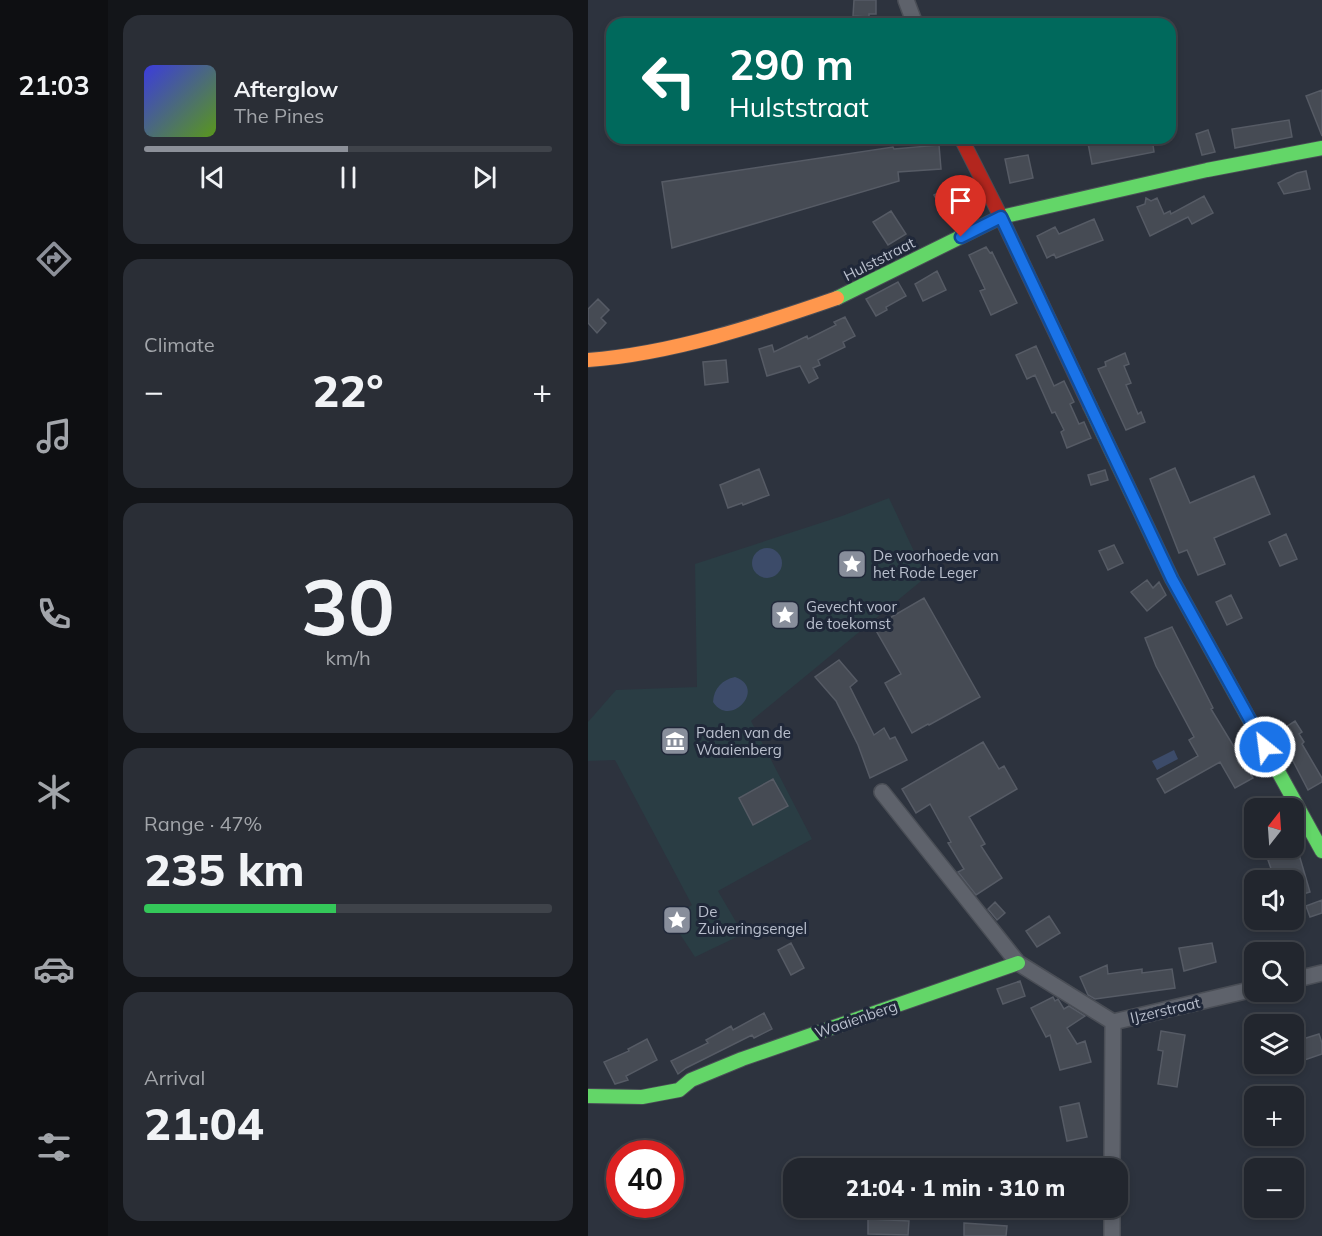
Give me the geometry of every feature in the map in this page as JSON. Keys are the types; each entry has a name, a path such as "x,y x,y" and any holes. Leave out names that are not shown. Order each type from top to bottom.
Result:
{"street":[{"path":"906,0 913,18"},
{"path":"964,144 1001,217 1172,579 1322,851"},
{"name":"Hulststraat","path":"588,360 615,358 666,348 774,319 842,296 1001,217 1207,170 1322,148"},
{"path":"882,792 1018,963 1113,1022"},
{"name":"Waaienberg","path":"588,1096 642,1097 679,1090 691,1080 742,1059 1018,963"},
{"path":"1304,977 1322,973"},
{"name":"IJzerstraat","path":"1112,1158 1113,1022 1244,991"},
{"path":"1112,1218 1112,1236"}],"shaded area":[{"name":"Paden van de Waaienberg","path":"889,498 926,577 751,721 812,839 718,891 743,934 695,957 670,919 692,905 615,760 588,761 588,722 616,690 697,687 695,564 842,516"}],"water":[{"path":"767,548 777,553 782,563 777,573 767,578 757,573 752,563 757,553"},
{"path":"735,677 744,682 748,689 747,697 736,709 729,711 720,709 713,702 715,693 726,680"},
{"path":"1174,750 1178,759 1157,770 1152,761"}],"building":[{"path":"854,0 876,0 876,14 869,14 869,17 853,16"},
{"path":"1322,90 1322,136 1306,96"},
{"path":"1289,120 1292,137 1235,148 1232,129"},
{"path":"1208,130 1215,152 1202,155 1196,134"},
{"path":"1088,144 1153,144 1154,152 1092,164"},
{"path":"939,145 941,169 898,172 899,181 672,248 662,182 893,147 894,149"},
{"path":"1028,155 1033,178 1010,183 1005,159"},
{"path":"1306,171 1310,189 1284,194 1278,183"},
{"path":"950,186 963,208 947,218 934,195"},
{"path":"1204,196 1213,213 1192,224 1188,217 1150,236 1137,207 1145,204 1146,198 1151,201 1157,198 1164,214 1170,211 1171,214"},
{"path":"891,211 906,234 888,245 873,222"},
{"path":"1094,219 1103,240 1056,258 1054,254 1047,258 1037,236 1055,227 1059,234"},
{"path":"986,247 990,253 992,252 1017,303 991,315 980,291 985,289 969,255"},
{"path":"937,271 946,290 923,301 915,284"},
{"path":"898,282 906,296 886,307 887,310 876,316 866,299"},
{"path":"598,299 609,310 601,318 606,323 597,333 588,323 588,309"},
{"path":"845,317 855,336 843,342 845,347 818,360 820,365 813,368 818,378 809,383 800,366 767,376 759,349 772,345 774,352 807,336 808,339 836,325 834,322"},
{"path":"1036,346 1054,386 1064,381 1074,402 1070,404 1079,424 1084,422 1091,438 1067,448 1061,432 1064,430 1055,412 1052,413 1035,375 1027,379 1016,355"},
{"path":"1125,353 1129,364 1124,366 1131,383 1126,385 1138,414 1141,412 1145,422 1126,430 1098,369 1106,366 1105,362"},
{"path":"726,360 728,382 705,385 703,362"},
{"path":"1175,468 1190,503 1254,476 1270,514 1214,538 1225,564 1198,575 1187,550 1179,553 1150,479"},
{"path":"759,469 769,495 728,508 720,485"},
{"path":"1105,470 1108,480 1091,485 1088,475"},
{"path":"1286,534 1297,559 1280,566 1269,542"},
{"path":"1114,545 1123,563 1108,570 1099,551"},
{"path":"1147,580 1153,588 1159,582 1166,595 1147,611 1131,592"},
{"path":"1231,595 1242,618 1227,625 1216,602"},
{"path":"924,598 980,697 912,733 885,683 901,674 874,627"},
{"path":"1172,627 1213,708 1211,709 1253,778 1235,788 1220,762 1165,793 1157,779 1198,756 1189,740 1194,737 1156,666 1145,638"},
{"path":"839,660 857,681 850,687 874,735 884,728 890,739 895,737 907,760 870,778 858,745 836,701 815,677"},
{"path":"1295,721 1302,732 1299,734 1304,742 1302,744 1322,778 1322,782 1308,790 1278,732"},
{"path":"983,742 999,769 1004,766 1017,789 969,817 985,844 981,846 1002,878 976,895 958,872 964,869 948,843 951,842 930,804 916,813 902,789"},
{"path":"773,779 788,806 753,825 739,798"},
{"path":"1300,858 1304,870 1272,870 1268,860"},
{"path":"1304,872 1310,892 1304,894"},
{"path":"1322,900 1322,913 1310,917 1306,906"},
{"path":"995,902 1005,913 997,920 988,909"},
{"path":"1049,916 1060,933 1037,947 1026,931"},
{"path":"791,943 804,968 791,975 778,950"},
{"path":"1212,943 1216,962 1184,971 1179,948"},
{"path":"1107,965 1108,974 1142,969 1142,973 1172,969 1175,988 1095,999 1088,995 1080,977"},
{"path":"1020,981 1025,996 1003,1004 997,989"},
{"path":"1053,997 1055,1001 1058,999 1064,1009 1069,1006 1085,1016 1067,1028 1077,1044 1085,1041 1091,1062 1060,1070 1050,1035 1046,1037 1031,1008"},
{"path":"764,1013 772,1029 754,1038 752,1035 678,1074 671,1061 708,1043 706,1040 731,1026 733,1030"},
{"path":"1161,1031 1185,1035 1177,1087 1158,1084 1163,1051 1158,1050"},
{"path":"1319,1034 1322,1054 1304,1060 1304,1039"},
{"path":"647,1039 657,1060 626,1076 628,1080 615,1084 604,1062 629,1051 628,1049"},
{"path":"1079,1103 1087,1137 1067,1141 1060,1107"},
{"path":"868,1219 909,1221 908,1235 868,1234"},
{"path":"964,1223 1007,1226 1006,1236 964,1236"}],"traffic: fast":[{"path":"837,298 1001,217 1207,170 1322,148"},
{"path":"1090,406 1172,579 1322,851"},
{"path":"588,1096 642,1097 679,1090 691,1080 742,1059 1018,963"}],"traffic: slow":[{"path":"588,360 651,352 683,345 746,328 837,298"}],"traffic: jam":[{"path":"964,144 1090,406"}],"place":[{"name":"De voorhoede van het Rode Leger","path":"852,564"},
{"name":"Gevecht voor de toekomst","path":"785,615"},
{"name":"Paden van de Waaienberg","path":"675,741"},
{"name":"De Zuiveringsengel","path":"677,920"}],"route":[{"path":"961,237 1001,217 1172,579 1265,747"}]}
